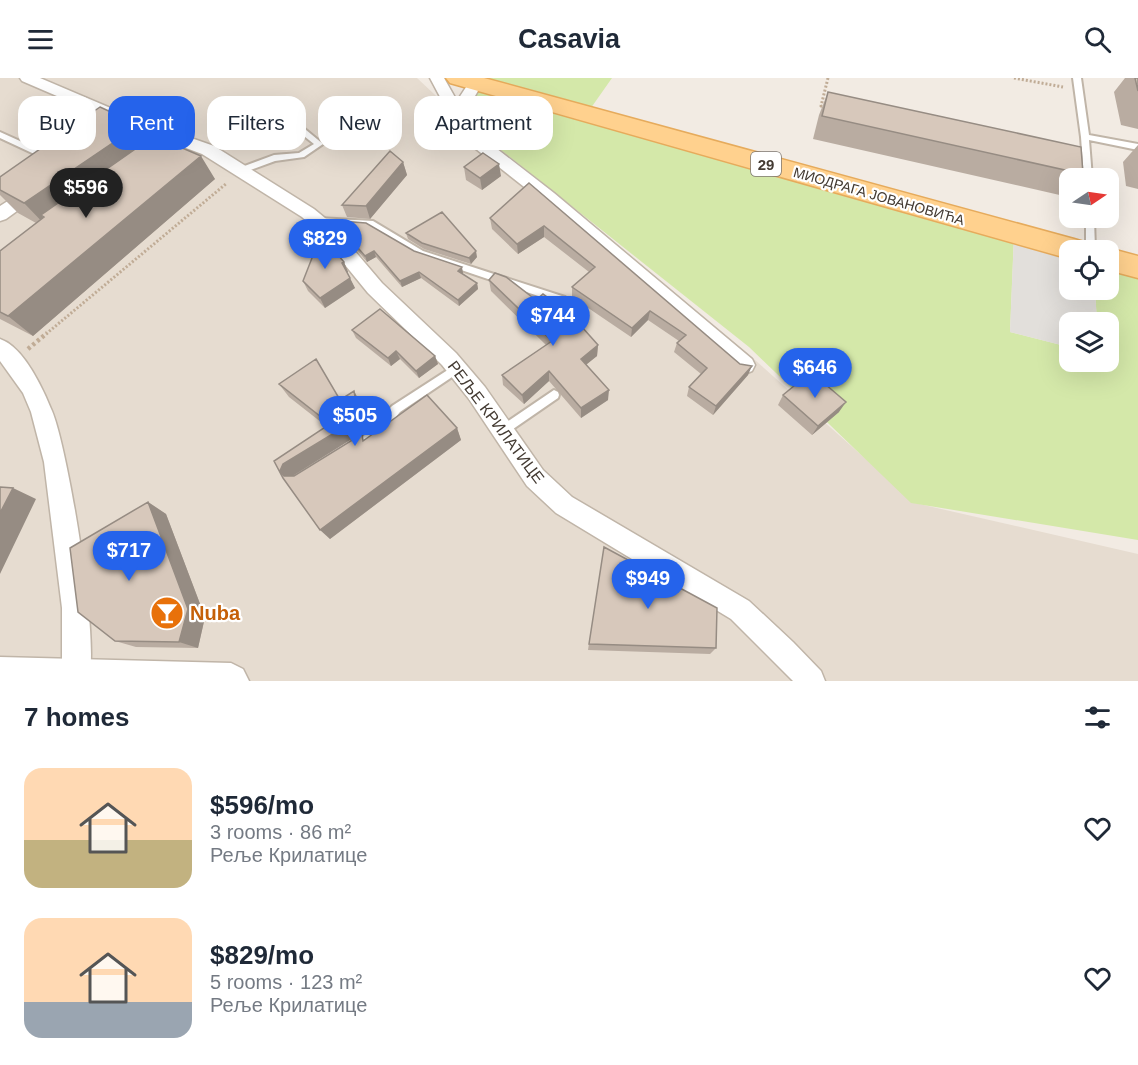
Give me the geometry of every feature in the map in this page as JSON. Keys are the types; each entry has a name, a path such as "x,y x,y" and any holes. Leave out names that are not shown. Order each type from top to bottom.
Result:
{"main road":[{"name":"МИОДРАГА ЈОВАНОВИЋА","path":"466,81 1059,246"},
{"path":"1119,263 1138,267"}],"street":[{"name":"РЕЉЕ КРИЛАТИЦЕ","path":"27,78 108,113"},
{"path":"437,78 447,96"},
{"name":"МИОДРАГА ЈОВАНОВИЋА","path":"466,81 467,96"},
{"name":"РЕЉЕ КРИЛАТИЦЕ","path":"195,147 208,150 242,170 299,206 318,221 375,288 457,368 535,478 564,505 649,553 740,610 784,651 811,681"},
{"path":"487,150 548,197 745,365"},
{"path":"4,212 50,178"},
{"path":"7,354 37,399 50,438 56,466 77,623 76,677"},
{"path":"0,674 231,681"}],"lane":[{"path":"1077,78 1087,168"},
{"path":"242,170 274,159 301,155 319,144 306,134"},
{"path":"0,135 58,161"},
{"path":"1085,137 1138,147"},
{"path":"318,221 370,224 420,253 562,300"},
{"path":"354,447 373,435 396,409 457,368"},
{"path":"502,431 554,395"}],"path":[{"path":"828,78 821,106 833,109"},
{"path":"1014,78 1079,90"},
{"path":"7,354 242,170"}],"shaded area":[{"path":"0,78 417,78 436,96 414,96 414,150 498,150 746,352 915,503 1138,554 1138,681 0,681"},
{"path":"1014,235 1059,246 1059,300 1096,300 1096,312 1059,312 1059,344 1010,332"}],"green space":[{"path":"458,78 612,78 586,115 1014,235 1010,332 1059,344 1059,372 1119,372 1119,312 1096,312 1096,300 1119,300 1119,262 1138,267 1138,540 911,503 749,347 501,150 553,150 553,96 473,96 475,84"}],"building":[{"path":"828,92 1081,147 1083,168 1059,169 822,116"},
{"path":"100,107 108,111 108,146 24,203 0,190 0,177 39,150 96,150 96,110"},
{"path":"134,150 187,150 201,156 8,316 0,312 0,251 44,217 41,215"},
{"path":"390,151 403,162 366,206 342,205"},
{"path":"483,153 499,164 480,178 464,167"},
{"path":"529,183 740,364 752,366 716,406 689,387 707,368 677,343 686,335 650,311 632,328 572,287 595,267 544,226 517,244 490,218"},
{"path":"442,212 476,251 469,258 422,243 406,233"},
{"path":"340,221 366,223 414,251 462,267 458,271 477,283 458,300 419,272 400,281 374,251 365,256 340,227 344,225"},
{"path":"321,235 344,262 342,263 350,278 320,298 303,281"},
{"path":"495,273 506,277 536,300 543,294 554,302 557,299 598,345 581,359 609,390 581,408 549,371 522,395 502,375 552,341 489,280"},
{"path":"380,309 435,356 416,371 396,351 388,358 352,330"},
{"path":"316,359 340,400 354,391 359,418 283,464 280,471 284,476 294,476 362,434 363,441 427,395 457,428 320,530 283,478 274,461 330,424 279,384"},
{"path":"811,372 846,402 818,426 783,395"},
{"path":"0,487 13,488 0,513"},
{"path":"148,502 188,609 179,642 115,641 78,612 70,548"},
{"path":"604,547 717,608 716,648 589,644"}],"place":[{"name":"Nuba","path":"167,613"}]}
